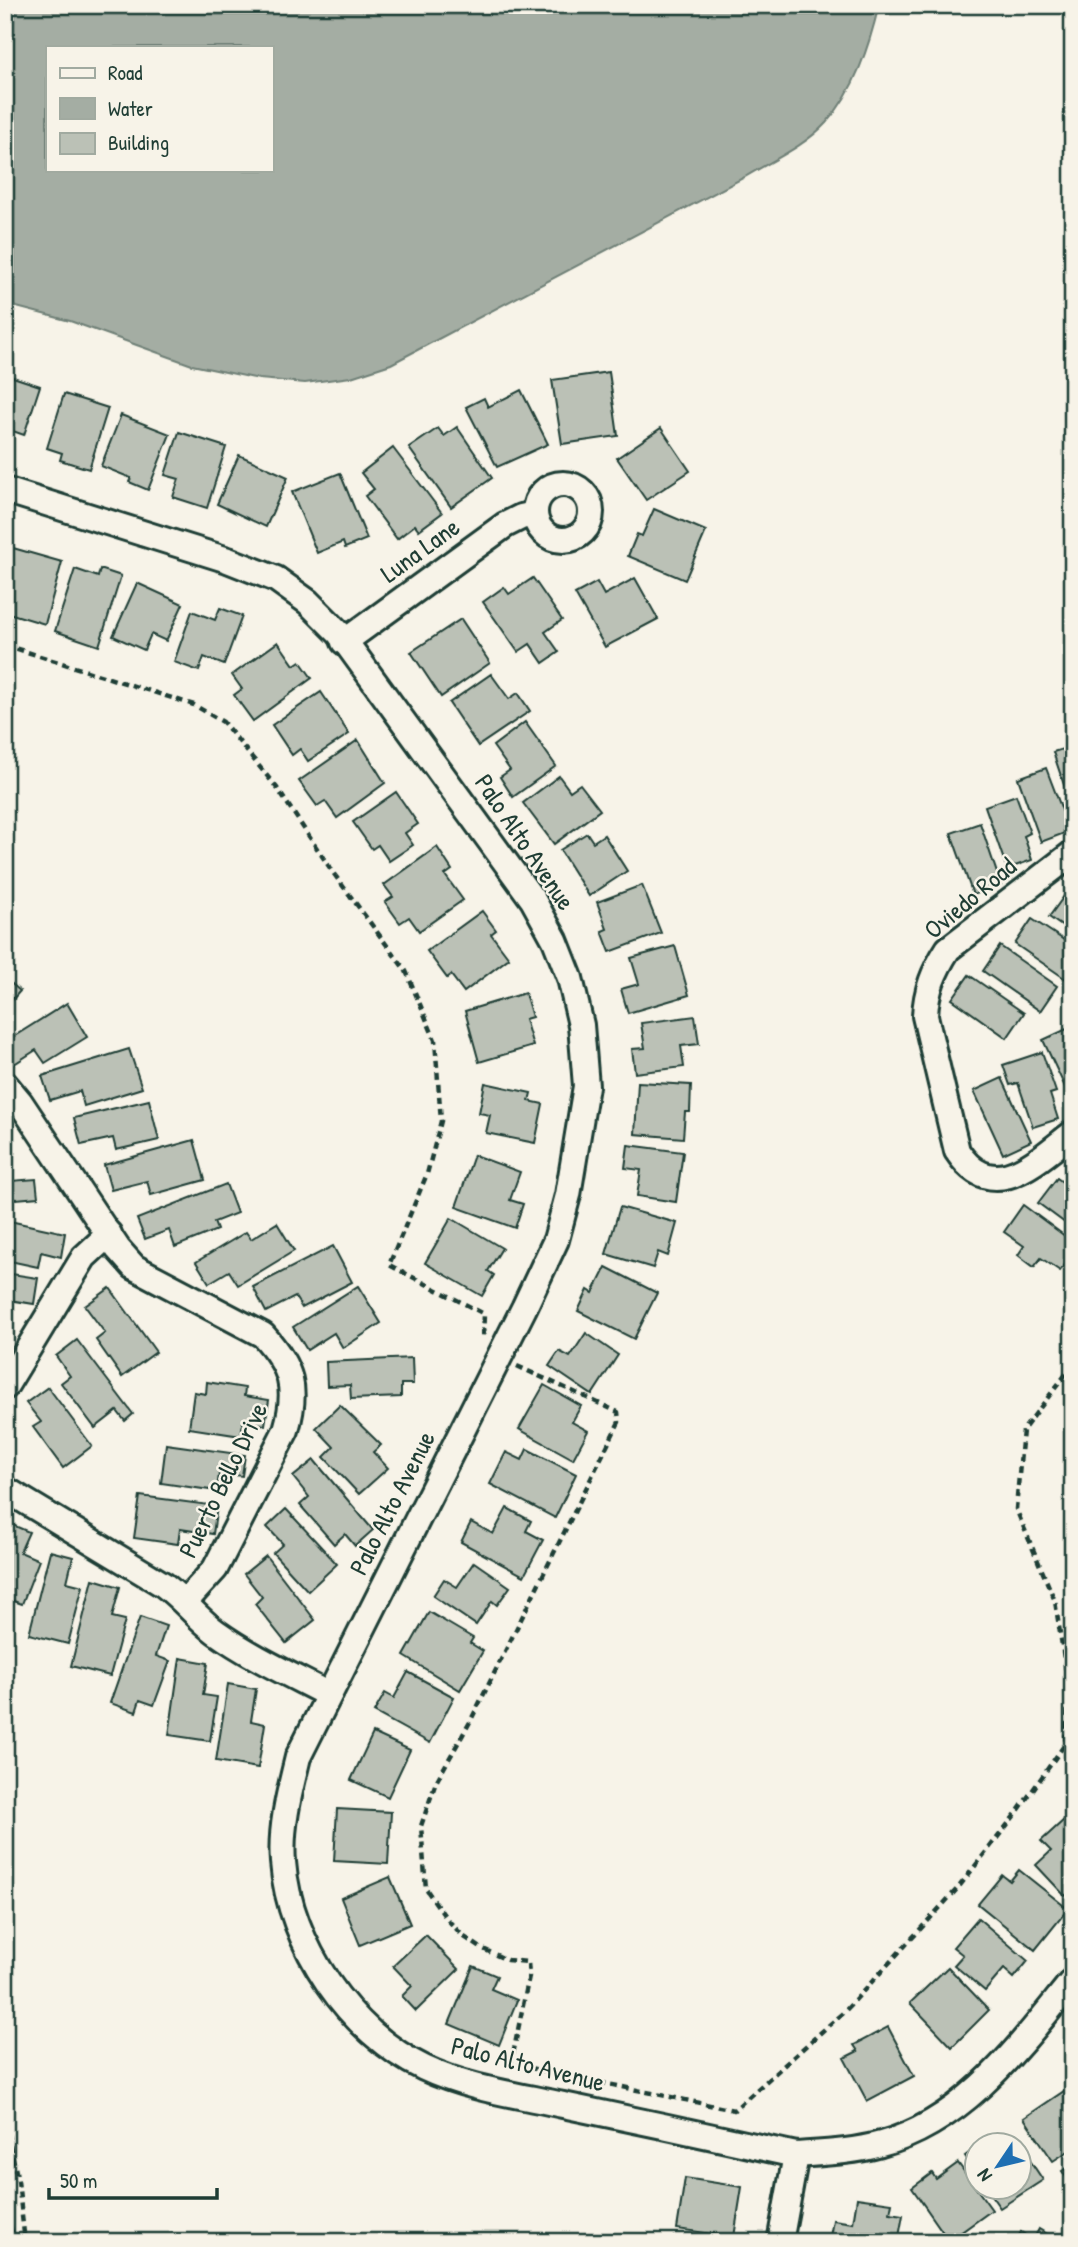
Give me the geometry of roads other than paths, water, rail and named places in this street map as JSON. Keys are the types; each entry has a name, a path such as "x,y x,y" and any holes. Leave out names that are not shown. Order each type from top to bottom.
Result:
{"street":[{"name":"Palo Alto Avenue","path":"5,490 228,560 276,579 308,602 344,642 533,900 555,940 570,978 581,1025 586,1086 568,1195 556,1240 298,1757 289,1791 283,1861 290,1900 306,1942 325,1977 352,2014 388,2046 424,2068 458,2080 796,2155 840,2152 883,2144 926,2127 962,2102 1070,1992"},
{"name":"Luna Lane","path":"344,642 505,525 535,514"},
{"name":"Oviedo Road","path":"1073,853 948,949 935,969 926,995 925,1016 957,1151 968,1168 990,1177 1008,1177 1073,1133"},
{"name":"Puerto Bello Drive","path":"5,1084 20,1101 118,1249 134,1267 263,1335 288,1368 293,1391 292,1409 286,1430 215,1569 185,1602"},
{"path":"5,1387 84,1257 109,1234"},
{"path":"5,1489 116,1554 185,1602 214,1630 237,1646 329,1695"},
{"path":"780,2242 796,2155"}],"water":[{"path":"5,5 879,5 871,36 853,82 826,123 808,139 745,177 391,364 351,377 305,383 259,379 192,365 70,321 5,304"}]}
